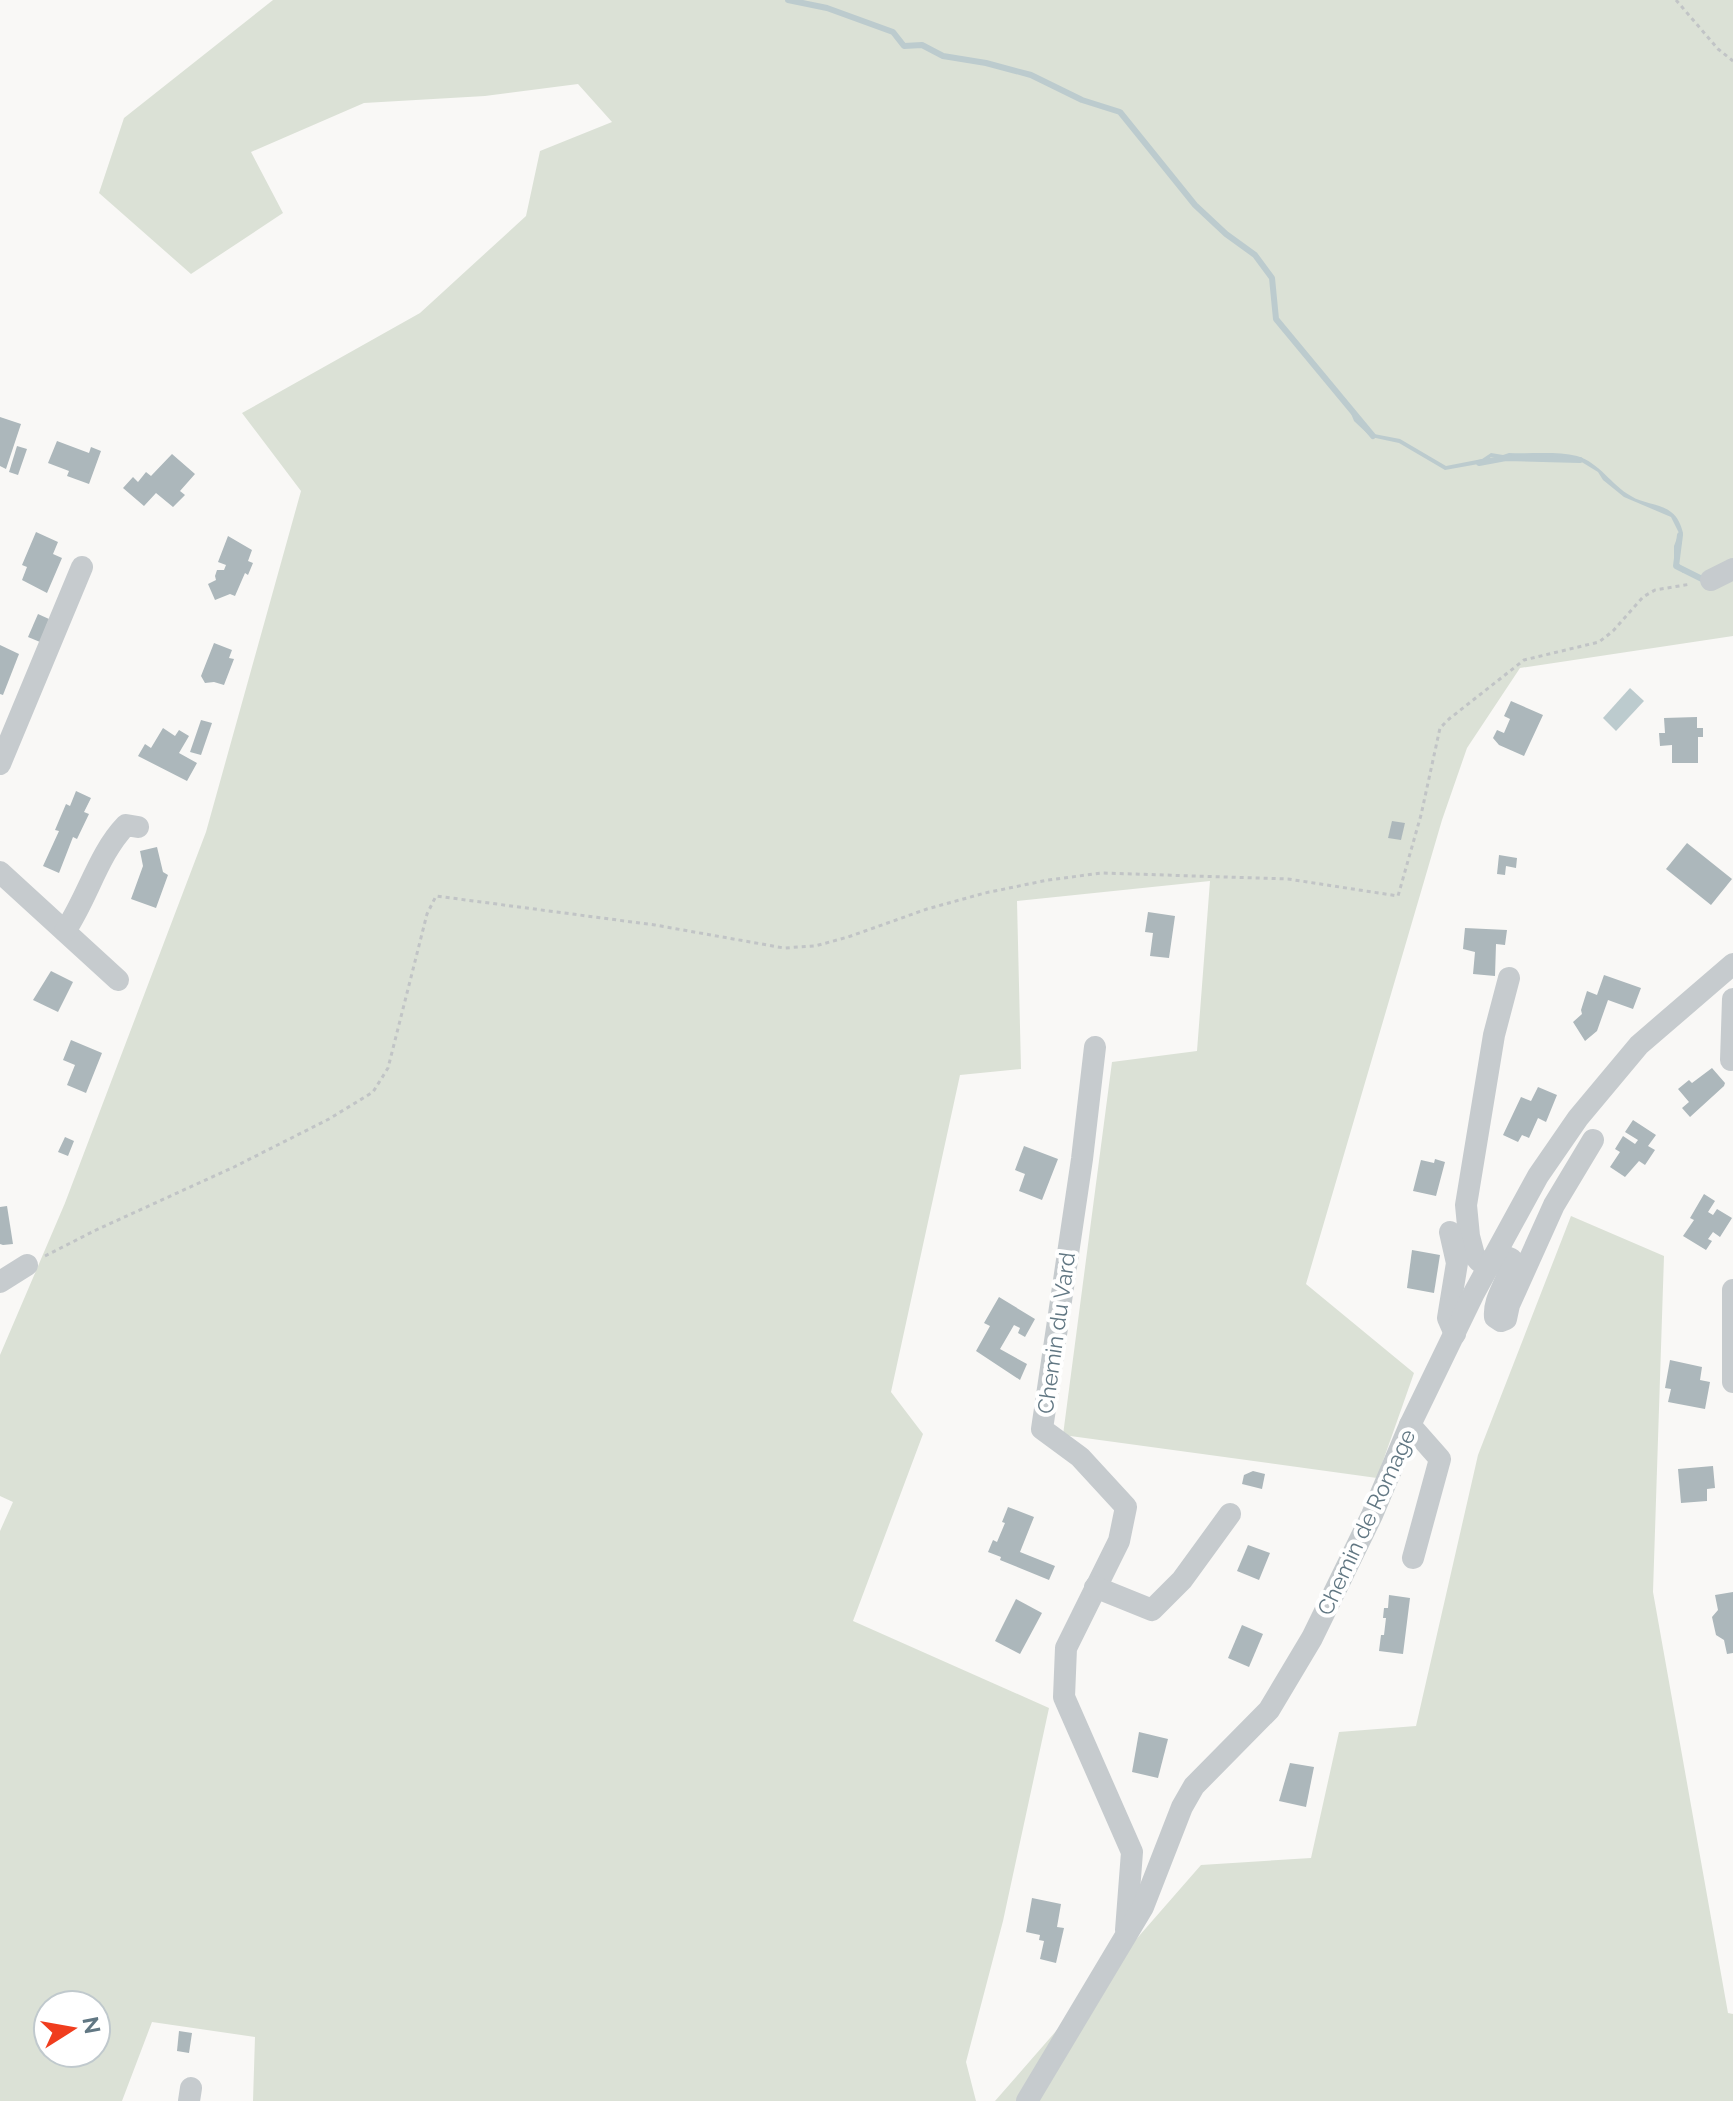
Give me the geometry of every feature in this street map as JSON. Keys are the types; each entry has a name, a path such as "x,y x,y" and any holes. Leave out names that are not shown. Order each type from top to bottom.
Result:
{"street":[{"path":"0,764 82,567"},
{"path":"1711,580 1733,569"},
{"path":"65,931 79,911 112,840 126,825 138,827"},
{"path":"0,872 118,980"},
{"name":"Chemin de Romage","path":"1027,2101 1143,1907 1182,1807 1194,1786 1261,1719 1290,1678 1372,1515 1410,1425 1489,1262 1538,1176 1578,1118 1639,1045 1733,964"},
{"path":"1509,978 1494,1035 1466,1205 1474,1255 1479,1261 1489,1262 1499,1254 1511,1259 1510,1271 1494,1308 1495,1317 1501,1321 1506,1319 1509,1305 1554,1205 1593,1140"},
{"path":"1731,1060 1733,999"},
{"name":"Chemin du Vard","path":"1095,1047 1042,1429 1080,1457 1126,1507 1119,1541 1066,1648 1064,1697 1132,1852 1125,1939"},
{"path":"1450,1232 1457,1263 1448,1318 1455,1334"},
{"path":"0,1282 27,1265"},
{"path":"1733,1290 1733,1382"},
{"path":"1410,1425 1440,1459 1413,1558"},
{"path":"1095,1587 1152,1610 1182,1580 1230,1514"}],"path":[{"path":"1676,0 1718,49 1733,61"},
{"path":"27,1265 246,1161 329,1119 373,1092 388,1068 427,914 436,896 640,923 784,948 815,946 848,937 956,900 1048,880 1102,873 1288,879 1398,896 1421,815 1440,728 1513,666 1524,660 1599,642 1643,597 1655,590 1711,580"}],"shaded area":[{"path":"273,0 1733,0 1733,636 1520,668 1467,748 1442,820 1306,1284 1414,1373 1377,1478 1063,1435 1112,1062 1197,1051 1210,881 1017,901 1021,1069 960,1075 891,1392 923,1434 853,1621 1049,1708 1003,1921 966,2062 976,2101 253,2101 255,2037 152,2022 122,2101 0,2101 0,1531 13,1502 0,1496 0,1355 65,1203 206,832 301,491 242,413 420,313 526,216 540,151 612,122 578,84 485,96 364,103 251,152 283,213 191,274 99,193 124,118"},
{"path":"1352,409 1374,434 1400,439 1446,466 1482,459 1491,453 1561,454 1585,459 1631,496 1662,507 1676,516 1683,533 1678,547 1678,563 1686,570 1683,573 1674,565 1674,546 1679,533 1671,517 1624,497 1598,472 1580,461 1491,457 1484,463 1445,470 1399,443 1371,437 1354,421"},
{"path":"1630,688 1644,701 1616,731 1603,718"},
{"path":"1571,1216 1664,1256 1653,1592 1728,2013 1733,2014 1733,2101 995,2101 1201,1865 1311,1858 1339,1732 1416,1726 1478,1455"}],"building":[{"path":"0,417 21,424 6,469 0,466"},
{"path":"57,441 89,453 91,447 101,451 89,484 67,476 69,471 48,463"},
{"path":"17,446 27,449 18,475 9,472"},
{"path":"172,454 195,474 180,491 185,495 173,507 156,493 144,506 123,488 133,477 138,482 146,472 151,476"},
{"path":"36,532 58,542 53,554 62,558 47,593 22,580 27,567 22,565"},
{"path":"228,536 252,550 248,561 253,563 235,596 230,594 215,600 208,584 216,580 217,570 224,570 226,565 218,562"},
{"path":"38,614 49,619 40,642 28,637"},
{"path":"214,643 232,650 229,658 234,659 224,685 205,683 201,676"},
{"path":"0,645 19,654 3,695 0,694"},
{"path":"1511,701 1543,715 1524,756 1499,745 1493,738 1497,730 1504,733 1510,719 1504,716"},
{"path":"1697,717 1697,728 1703,728 1703,737 1698,737 1698,763 1672,763 1672,745 1660,746 1659,733 1665,733 1664,718"},
{"path":"201,720 212,723 201,755 190,752"},
{"path":"163,728 175,736 179,730 189,736 179,753 197,763 187,781 138,756 145,744 151,748"},
{"path":"76,791 91,798 84,812 89,814 77,839 73,837 59,873 43,866 59,831 55,830 66,804 70,806"},
{"path":"1392,821 1405,823 1401,840 1388,838"},
{"path":"1687,843 1732,879 1711,905 1666,869"},
{"path":"157,847 163,872 168,875 156,908 131,899 143,866 140,851"},
{"path":"1499,855 1517,858 1516,868 1506,866 1505,875 1497,874"},
{"path":"1148,912 1175,916 1169,958 1150,956 1153,933 1145,932"},
{"path":"1465,928 1507,930 1505,945 1496,944 1495,976 1473,974 1475,952 1463,949"},
{"path":"51,971 73,982 58,1012 33,1000"},
{"path":"1604,975 1641,988 1633,1009 1608,1000 1597,1031 1585,1041 1573,1022 1582,1014 1587,991 1597,995"},
{"path":"71,1040 102,1053 86,1093 67,1085 75,1065 63,1060"},
{"path":"1712,1068 1725,1083 1724,1086 1690,1117 1682,1108 1689,1102 1678,1089"},
{"path":"1538,1087 1557,1095 1546,1122 1538,1118 1529,1138 1522,1135 1518,1142 1503,1135 1521,1097 1531,1101"},
{"path":"1633,1120 1656,1135 1648,1146 1655,1150 1645,1165 1639,1161 1625,1177 1610,1167 1620,1152 1615,1149 1623,1136 1635,1144 1638,1140 1625,1132"},
{"path":"65,1137 74,1141 68,1156 58,1152"},
{"path":"1024,1146 1058,1159 1042,1200 1019,1191 1025,1174 1015,1170"},
{"path":"1435,1159 1445,1162 1436,1196 1413,1191 1421,1160 1434,1163"},
{"path":"1704,1194 1715,1201 1708,1212 1713,1215 1717,1209 1732,1218 1720,1237 1713,1232 1706,1250 1683,1236 1694,1220 1690,1218"},
{"path":"7,1206 13,1244 3,1245 0,1244 0,1207"},
{"path":"1412,1250 1440,1255 1434,1293 1407,1288"},
{"path":"999,1297 1035,1319 1025,1337 1018,1333 1020,1328 1014,1325 1000,1349 1027,1364 1020,1380 976,1351 990,1326 984,1323"},
{"path":"1670,1360 1702,1367 1700,1380 1710,1382 1705,1409 1668,1402 1671,1389 1665,1388"},
{"path":"1713,1466 1715,1488 1707,1489 1707,1501 1681,1503 1678,1469"},
{"path":"1253,1471 1265,1474 1262,1489 1242,1484 1244,1475"},
{"path":"1008,1507 1034,1517 1020,1552 1055,1566 1049,1580 988,1552 993,1540 997,1542"},
{"path":"1248,1545 1270,1553 1259,1580 1237,1571"},
{"path":"1733,1592 1733,1653 1727,1654 1724,1640 1716,1635 1712,1617 1718,1610 1715,1595"},
{"path":"1389,1595 1410,1598 1403,1654 1379,1651 1386,1618 1383,1618 1384,1608 1388,1608"},
{"path":"1016,1599 1042,1613 1020,1654 995,1641"},
{"path":"1242,1625 1263,1634 1249,1667 1228,1658"},
{"path":"1139,1732 1168,1739 1158,1778 1132,1772"},
{"path":"1290,1763 1314,1767 1306,1807 1279,1801"},
{"path":"1032,1898 1061,1904 1057,1927 1064,1928 1056,1963 1040,1959 1044,1941 1039,1940 1040,1935 1026,1932"},
{"path":"179,2031 192,2033 189,2053 177,2051"}],"waterway":[{"path":"788,0 827,8 893,32 904,46 922,45 943,56 1031,75 1082,100 1120,112 1195,205 1226,234 1255,255 1272,278 1276,319 1373,436"},
{"path":"1479,463 1506,458 1580,460"},
{"path":"1680,535 1676,566 1702,579"}]}
